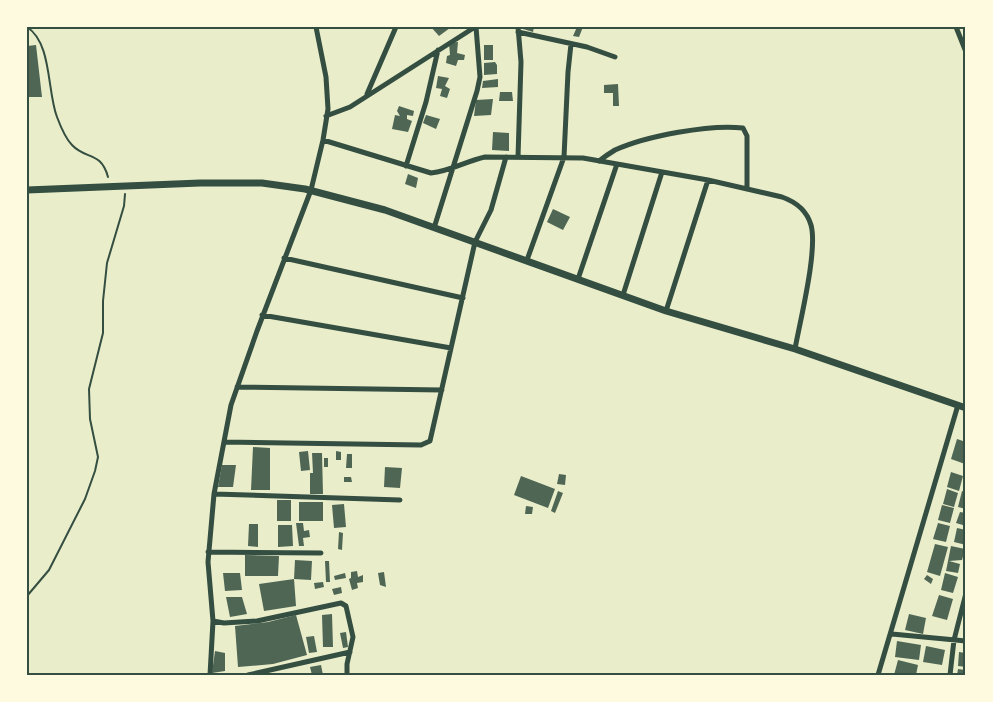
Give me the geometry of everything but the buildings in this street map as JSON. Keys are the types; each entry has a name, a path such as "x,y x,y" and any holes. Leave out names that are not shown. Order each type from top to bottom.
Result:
{"street":[{"path":"210,675 213,621 207,562 214,494 231,405 262,315 311,190 323,140 327,116 326,77 316,27"},
{"path":"366,95 396,27"},
{"path":"327,116 350,107 476,27 480,77 434,228"},
{"path":"956,27 966,52"},
{"path":"518,157 521,62 518,29 615,57"},
{"path":"527,260 564,157 571,44"},
{"path":"406,166 426,102 438,50"},
{"path":"600,161 614,150 645,140 710,128 744,128 747,136 747,189"},
{"path":"323,140 431,173 452,170 474,160 506,157 564,157 708,180 790,200 803,210 812,229 810,261 795,349"},
{"path":"224,442 425,444 430,441 476,242 491,210 506,157"},
{"path":"578,279 617,164"},
{"path":"623,295 662,172"},
{"path":"666,311 708,180"},
{"path":"27,190 262,183 311,190 385,210 666,311 795,349 966,408"},
{"path":"284,258 463,298"},
{"path":"262,315 451,348"},
{"path":"237,387 442,390"},
{"path":"878,675 958,405"},
{"path":"214,494 400,500"},
{"path":"208,552 321,553"},
{"path":"950,675 954,640 966,593"},
{"path":"213,621 224,623 257,621 341,603 346,606 352,632 353,645 347,675"},
{"path":"892,634 966,641"},
{"path":"248,675 350,652"}],"path":[{"path":"27,27 39,39 57,116 70,144 81,152 96,158 104,166 110,187"},
{"path":"27,596 49,570 85,499 95,471 98,457 90,419 89,389 102,340 107,263 124,206 126,186"}]}
